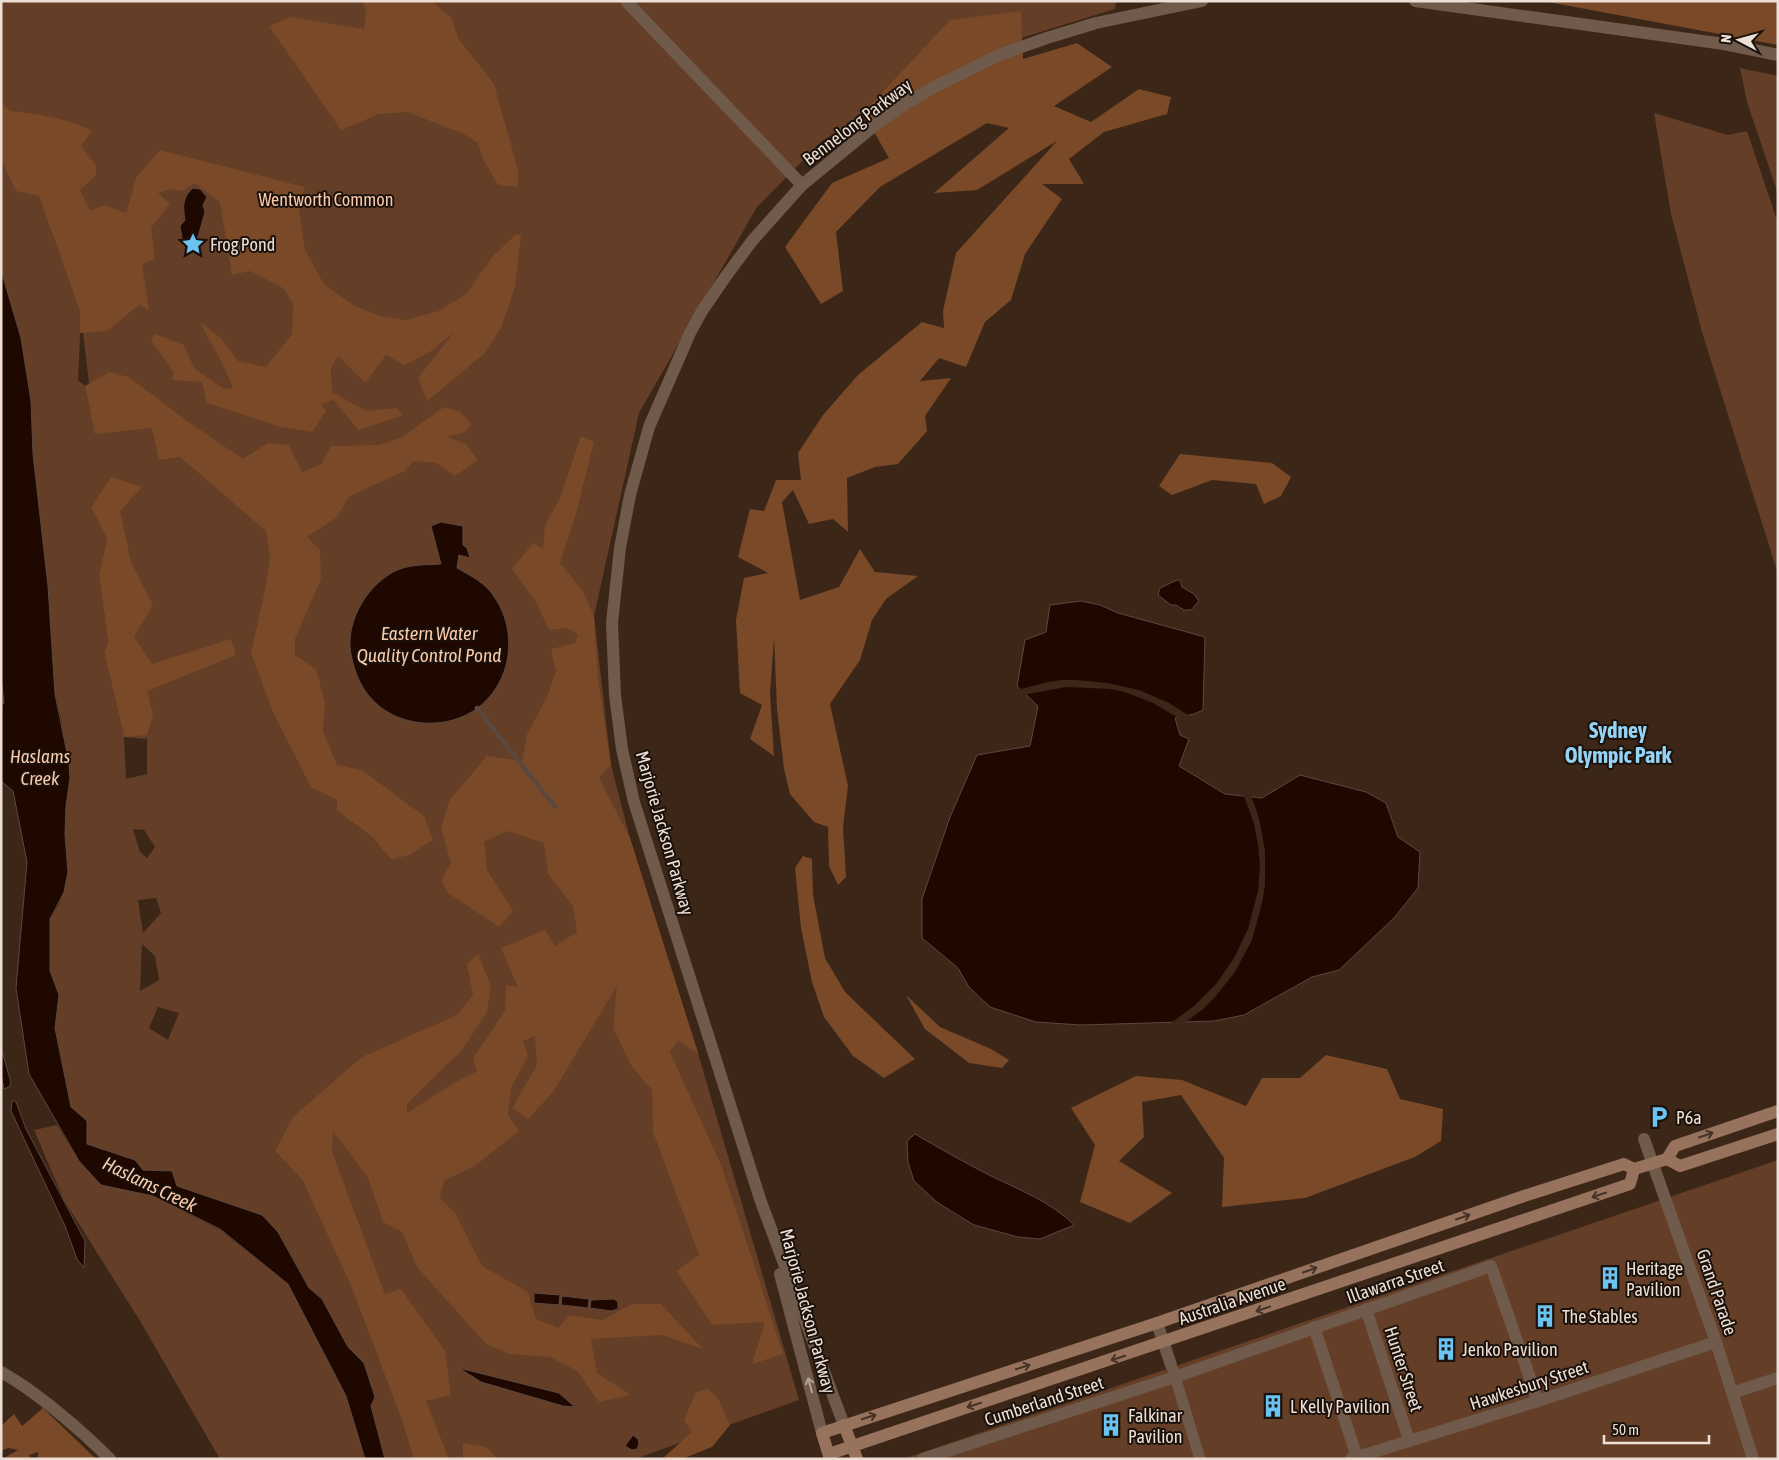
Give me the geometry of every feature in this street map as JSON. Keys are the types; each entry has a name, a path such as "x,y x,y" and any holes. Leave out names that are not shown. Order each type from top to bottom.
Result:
{"main road":[{"name":"Australia Avenue","path":"1667,1160 1675,1146 1778,1111"},
{"name":"Australia Avenue","path":"822,1433 1157,1323 1524,1196 1624,1164 1634,1169 1667,1160 1680,1166 1778,1134"},
{"name":"Australia Avenue","path":"830,1457 855,1453 930,1419 1630,1184 1634,1169"},
{"path":"844,1425 855,1453"},
{"path":"822,1433 830,1457"}],"street":[{"name":"Bennelong Parkway","path":"626,1 802,185 874,126 905,104 934,86 969,69 1047,38 1096,23 1202,1"},
{"path":"1415,1 1724,44 1778,55"},
{"name":"Marjorie Jackson Parkway","path":"802,185 752,241 702,311 649,427 630,495 620,548 612,623 615,695 622,749 634,802 760,1199 822,1433"},
{"name":"Grand Parade","path":"1644,1139 1716,1342 1753,1459"},
{"name":"Marjorie Jackson Parkway","path":"760,1199 844,1425"},
{"name":"Illawarra Street","path":"1173,1371 1314,1327 1491,1266 1538,1401"},
{"name":"Hunter Street","path":"1366,1309 1409,1440"},
{"path":"1157,1323 1200,1459"},
{"path":"1314,1327 1354,1458"},
{"name":"Hawkesbury Street","path":"1354,1458 1538,1401 1716,1342"},
{"name":"Cumberland Street","path":"924,1459 1173,1371"},
{"path":"1,1372 47,1404 110,1459"},
{"path":"1732,1393 1778,1378"}],"green space":[{"name":"Wentworth Common","path":"1,1 1116,1 1115,9 969,54 822,141 757,207 639,413 594,616 611,765 630,838 698,1053 799,1400 635,1459 385,1459 371,1406 364,1363 348,1347 322,1299 309,1288 278,1232 262,1215 177,1186 172,1171 143,1170 135,1160 87,1144 87,1121 71,1107 55,1028 59,995 50,971 50,919 64,892 68,872 65,835 66,806 62,722 55,694 48,586 33,454 31,401 21,338 1,270","holes":["81,315 94,426 85,386 78,380","111,478 123,733 104,652 108,642 99,574 107,539 91,507","124,737 147,739 147,774 126,779","291,748 404,856 391,860 372,837 337,811 337,800 311,788","133,829 144,830 155,847 147,858 140,852","156,898 161,913 143,933 138,900","142,944 155,956 159,980 140,991","158,1007 179,1013 168,1040 149,1028","286,1131 316,1208 302,1179"]},
{"path":"1740,68 1778,76 1778,194 1747,102"},
{"path":"1654,113 1728,135 1747,131 1778,223 1778,574 1702,332 1671,214"},
{"path":"57,1125 79,1161 101,1185 153,1196 220,1230 288,1284 346,1396 365,1459 220,1459 140,1321 64,1200 34,1130"},
{"path":"1778,1160 1778,1459 903,1459"}],"shaded area":[{"path":"362,1 432,1 452,19 458,38 494,84 518,170 518,187 498,185 483,159 478,143 464,134 407,112 379,114 341,130 269,26 290,17 364,29 366,11"},
{"path":"1543,1 1778,1 1778,45"},
{"path":"1021,11 1023,59 1077,43 1112,67 1054,106 1091,122 1139,89 1171,97 1167,114 1104,132 1069,159 1084,184 1042,184 1062,199 1025,254 1011,300 985,322 966,367 939,358 920,381 951,378 925,416 927,431 898,464 875,467 847,478 848,532 833,519 809,524 793,490 782,502 800,600 839,587 860,549 875,572 918,576 886,599 872,620 860,660 830,704 848,786 843,827 846,877 838,885 829,866 828,827 814,822 790,794 784,769 777,709 774,638 770,694 774,756 750,739 762,705 740,693 736,620 744,578 768,573 738,557 750,509 764,511 776,480 801,480 798,453 823,415 858,375 922,322 944,328 943,311 956,253 1057,141 977,190 934,193 1009,128 987,123 880,187 836,232 843,291 821,304 785,247 832,183 889,158 863,113 950,20"},
{"path":"1,102 10,111 52,117 92,131 81,146 96,165 96,175 80,190 90,211 104,205 126,213 136,178 160,150 305,187 299,208 305,250 324,284 353,305 380,316 405,320 439,311 466,294 493,256 515,235 521,235 515,287 501,328 484,354 427,401 418,378 454,332 431,351 405,365 386,355 365,383 338,356 331,368 332,392 366,411 396,408 403,415 359,430 333,400 321,404 326,411 312,432 281,427 207,403 202,382 172,380 174,372 151,341 155,334 184,345 194,368 224,389 233,388 200,322 221,338 238,361 266,367 292,334 293,303 283,288 250,271 232,275 220,202 195,183 183,191 173,189 158,193 170,204 151,228 155,259 142,264 149,310 139,305 107,331 80,333 80,311 39,196 16,191 1,159"},
{"path":"109,372 129,377 190,423 243,459 268,443 289,445 302,472 321,464 331,446 379,445 402,437 444,407 461,412 471,424 465,432 447,437 466,444 478,460 455,476 436,463 413,461 405,471 350,496 336,518 307,537 320,550 321,579 295,639 295,655 316,669 325,702 323,731 337,765 362,770 424,816 433,840 409,855 391,860 372,837 337,811 337,800 311,788 273,712 251,653 270,559 266,531 180,457 159,460 152,428 95,434 85,386"},
{"path":"581,436 594,442 576,514 560,563 583,591 594,616 598,679 611,765 599,778 630,838 698,1053 678,1041 670,1052 722,1167 783,1354 752,1364 765,1322 712,1325 676,1271 699,1255 653,1132 652,1090 632,1067 613,1028 617,986 553,1092 528,1119 512,1108 537,1065 535,1036 523,1041 528,1056 511,1088 508,1115 519,1131 475,1166 445,1180 439,1197 455,1213 482,1266 528,1292 536,1319 558,1328 570,1315 603,1320 632,1304 661,1304 703,1349 662,1335 591,1339 597,1373 631,1395 599,1402 577,1371 550,1357 509,1354 486,1344 417,1267 402,1232 383,1222 368,1178 333,1131 332,1152 385,1294 401,1289 445,1351 451,1395 426,1401 449,1459 414,1459 402,1420 352,1288 302,1179 275,1151 294,1116 362,1057 457,1015 473,995 467,964 478,954 491,986 487,1012 462,1050 407,1104 407,1113 454,1083 477,1071 473,1058 505,1011 506,985 518,987 501,948 545,930 555,946 577,932 573,906 548,874 544,843 507,831 484,842 487,870 513,911 499,927 448,893 441,880 451,863 441,829 449,801 487,756 522,761 527,734 547,697 556,672 551,649 575,643 578,635 567,628 549,630 536,602 512,569 533,543 543,549 545,525 560,498"},
{"path":"1180,454 1272,463 1291,477 1281,496 1264,504 1256,484 1212,480 1172,495 1159,486"},
{"path":"111,477 142,487 120,511 131,562 153,605 134,637 152,664 231,639 236,655 147,691 153,715 147,735 124,737 104,652 108,642 99,574 107,539 91,507"},
{"path":"803,856 812,859 813,895 825,958 845,992 915,1059 884,1078 853,1056 824,1017 812,982 801,928 795,868"},
{"path":"906,995 940,1027 991,1049 1009,1060 1002,1068 969,1063 925,1029"},
{"path":"1326,1055 1387,1069 1400,1099 1443,1109 1441,1141 1415,1157 1305,1198 1222,1207 1224,1158 1181,1095 1142,1102 1144,1137 1119,1161 1172,1193 1130,1223 1080,1202 1095,1145 1071,1108 1136,1076 1182,1080 1246,1106 1262,1078 1300,1078"},
{"path":"708,1389 718,1398 730,1425 712,1447 682,1459 662,1459 692,1432 684,1420 696,1392"},
{"path":"43,1408 96,1459 38,1459 38,1452 29,1455 31,1459 2,1459 18,1450 8,1448 1,1451 1,1426 14,1414 22,1426"},
{"path":"463,1443 486,1447 498,1459 463,1459"}],"water":[{"path":"193,188 200,189 207,197 203,205 205,212 198,237 186,246 182,238 180,226 185,220 185,199"},
{"name":"Haslams Creek","path":"1,270 21,338 31,401 33,454 48,586 55,694 69,763 70,778 66,806 65,835 68,872 64,892 50,919 50,971 59,995 55,1028 71,1107 87,1121 87,1144 135,1160 143,1170 172,1171 177,1186 262,1215 278,1232 309,1288 322,1299 348,1347 364,1363 375,1397 371,1406 385,1459 365,1459 346,1396 288,1284 220,1229 153,1196 101,1185 79,1161 29,1074 16,988 27,862 13,791 1,781 1,706 4,703 1,678"},
{"name":"Eastern Water Quality Control Pond","path":"441,522 463,526 463,545 467,548 470,558 459,555 457,568 483,584 495,598 507,626 508,656 499,684 479,707 466,715 452,720 422,723 393,715 380,707 369,696 360,683 353,664 350,646 351,633 354,621 365,598 383,579 393,572 405,568 417,565 441,564 431,526"},
{"path":"1180,580 1182,587 1194,594 1199,601 1191,610 1184,610 1176,605 1171,605 1158,595 1160,588"},
{"path":"1081,601 1205,637 1203,710 1175,718 1180,735 1189,739 1179,766 1225,794 1262,798 1300,775 1366,792 1386,803 1398,837 1420,852 1418,888 1394,918 1339,970 1312,977 1244,1015 1214,1021 1081,1025 1036,1022 990,1007 969,987 958,968 922,938 922,899 950,817 977,755 1030,746 1038,706 1017,686 1025,640 1046,632 1050,605"},
{"path":"1,1047 11,1083 9,1087 4,1089 1,1075"},
{"path":"12,1100 16,1102 26,1129 85,1241 84,1268 77,1259 65,1226 11,1111"},
{"path":"915,1134 978,1169 1044,1202 1074,1225 1040,1239 1018,1237 974,1225 938,1203 914,1181 908,1162 907,1141"},
{"path":"534,1293 560,1295 559,1305 534,1303"},
{"path":"562,1296 589,1299 588,1308 561,1305"},
{"path":"614,1299 618,1302 618,1309 611,1311 590,1308 591,1300"},
{"path":"459,1368 559,1393 575,1407 563,1406 481,1382"},
{"path":"633,1435 638,1439 639,1444 637,1449 632,1450 625,1446"}],"pier":[{"path":"1062,680 1107,683 1139,690 1169,703 1191,717 1180,719 1153,703 1125,692 1110,689 1066,687 1023,695 1017,690"},
{"path":"1243,793 1250,794 1256,809 1265,851 1265,885 1252,940 1235,972 1215,997 1183,1024 1170,1024 1195,1005 1217,983 1234,958 1248,929 1258,891 1260,866 1254,824"}],"waterway":[{"path":"477,708 555,807"}],"place":[{"name":"Frog Pond","path":"193,244"},
{"name":"P6a","path":"1659,1117"},
{"name":"Heritage Pavilion","path":"1610,1278"},
{"name":"The Stables","path":"1545,1316"},
{"name":"Jenko Pavilion","path":"1446,1349"},
{"name":"L Kelly Pavilion","path":"1273,1406"},
{"name":"Falkinar Pavilion","path":"1111,1425"}],"district":[{"name":"Sydney Olympic Park","path":"1618,742"}]}
